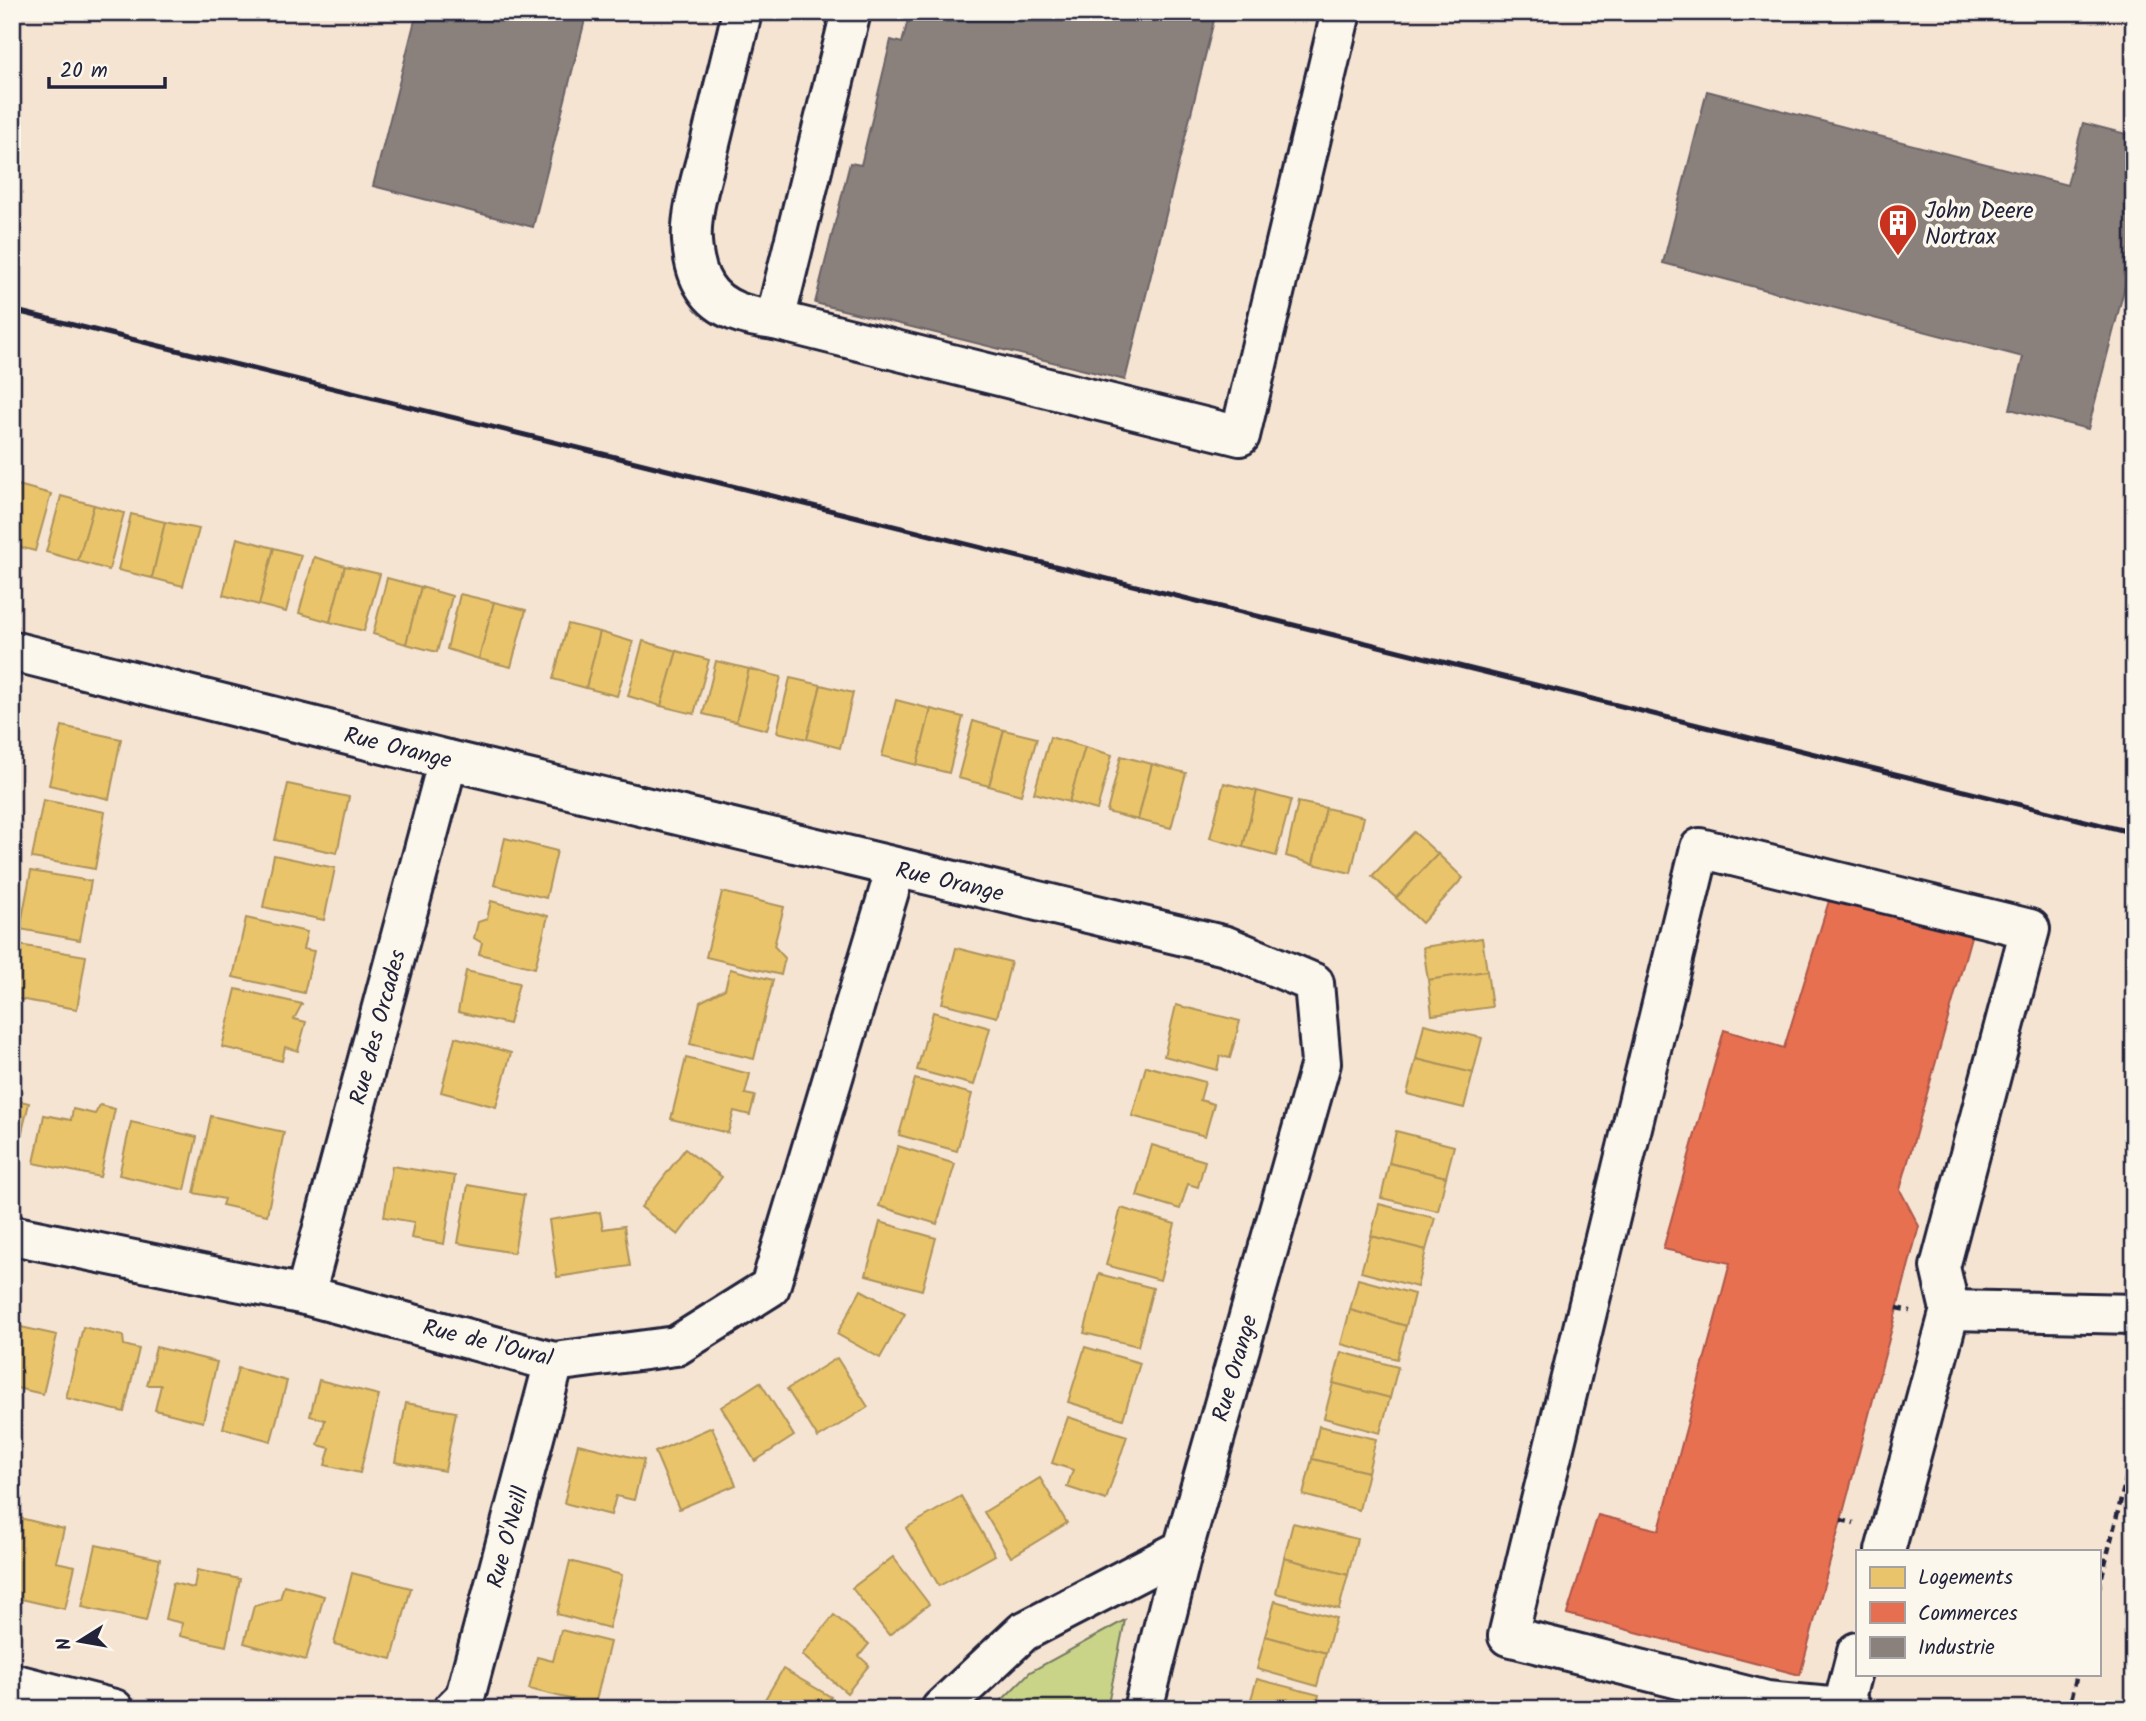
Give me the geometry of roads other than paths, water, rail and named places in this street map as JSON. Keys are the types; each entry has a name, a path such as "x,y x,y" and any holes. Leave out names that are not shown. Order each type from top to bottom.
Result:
{"street":[{"path":"743,12 702,176 691,240 703,285 712,297 739,313 755,318 775,320 1240,436 1340,12"},
{"path":"775,320 850,12"},
{"name":"Rue Orange","path":"12,651 449,760 1226,946 1314,983 1321,1063 1182,1549 1143,1709"},
{"name":"Rue des Orcades","path":"305,1295 449,760"},
{"path":"1856,1658 1847,1708 1767,1701 1508,1636 1700,848 2030,929 1940,1267 1951,1310 1885,1550"},
{"name":"Rue de l'Oural","path":"12,1235 305,1295 554,1362 676,1346 770,1287 896,868"},
{"path":"1951,1310 2134,1314"},
{"name":"Rue O'Neill","path":"453,1709 465,1697 554,1362"},
{"path":"941,1709 1023,1632 1182,1549"},
{"path":"12,1683 114,1709"}],"railway":[{"path":"12,310 2134,833"}],"place":[{"name":"John Deere Nortrax","path":"1898,257"}]}
